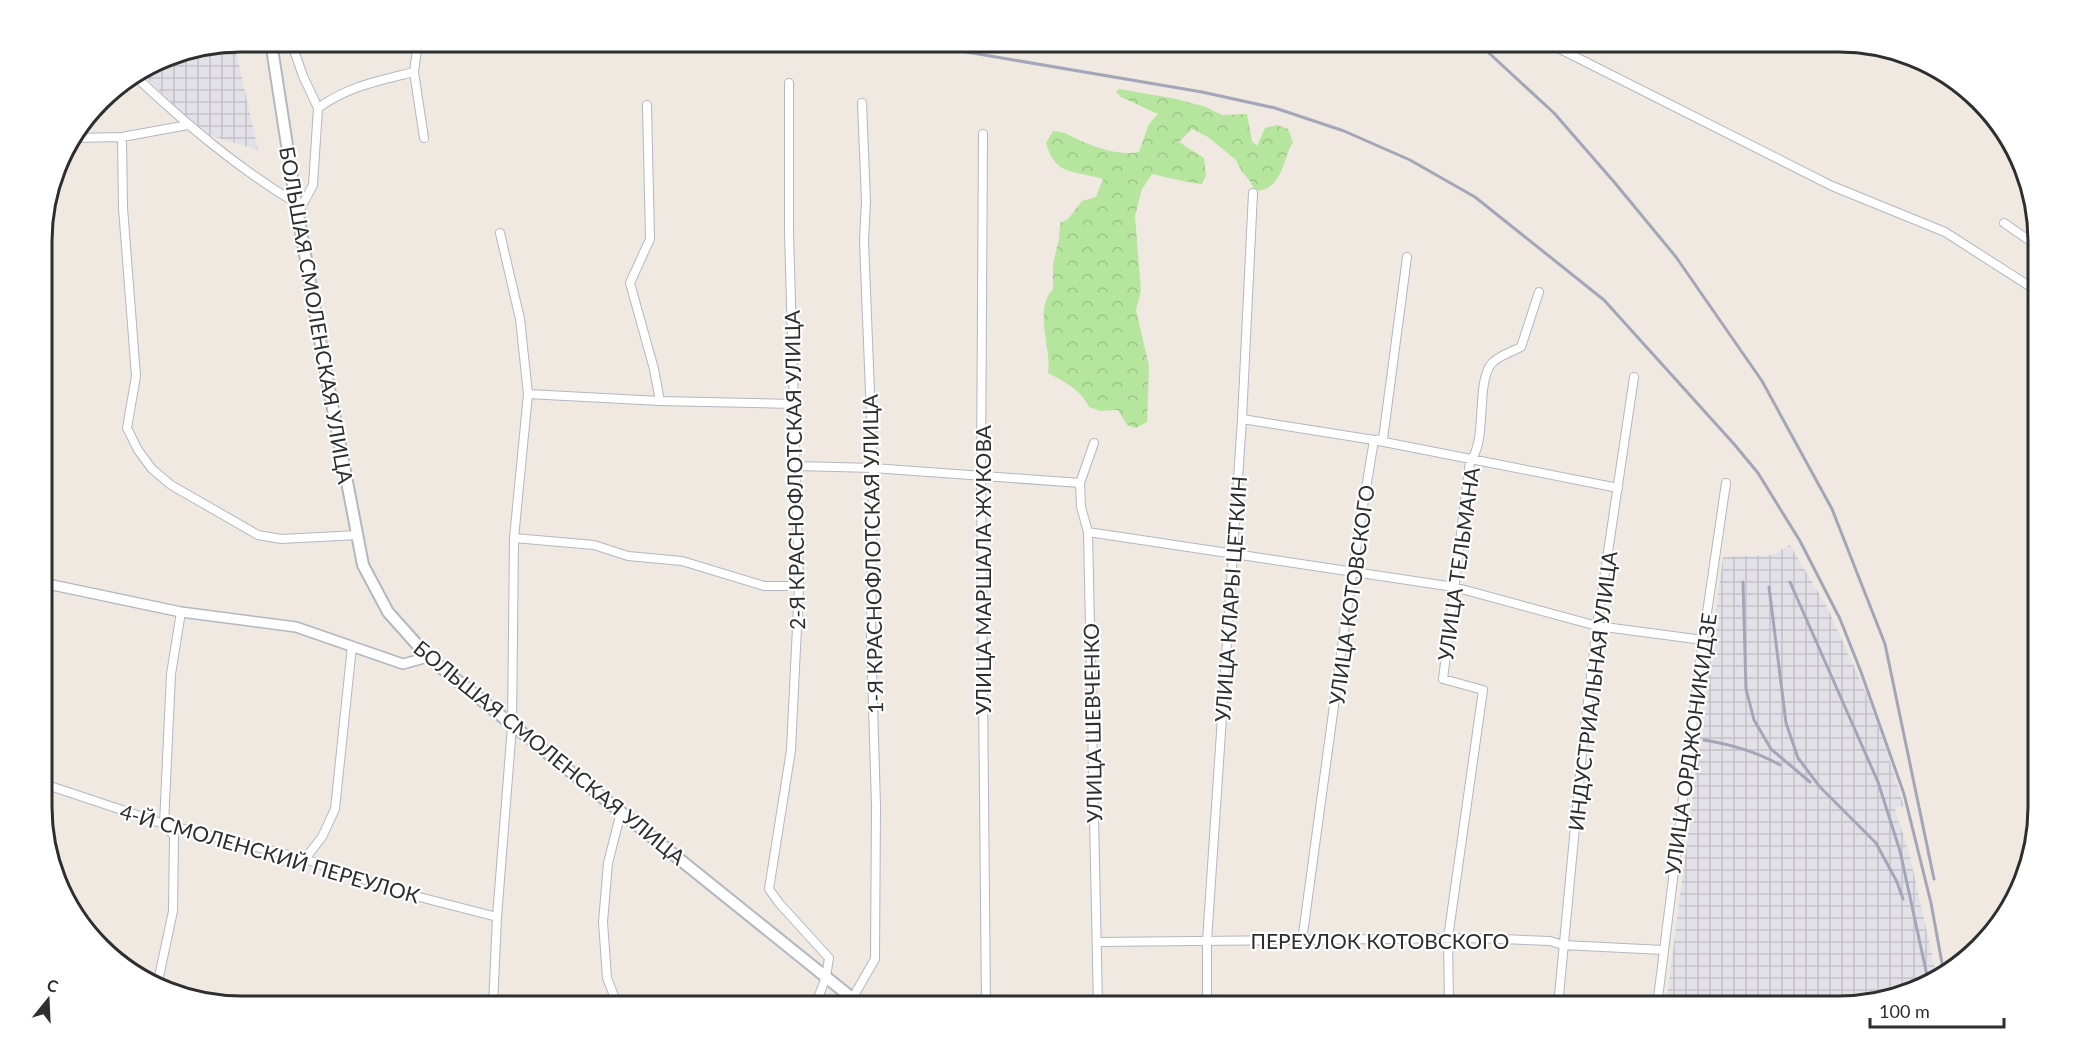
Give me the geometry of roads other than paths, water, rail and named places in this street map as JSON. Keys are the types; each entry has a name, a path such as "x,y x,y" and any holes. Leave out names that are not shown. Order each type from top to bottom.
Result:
{"main road":[{"name":"БОЛЬШАЯ СМОЛЕНСКАЯ УЛИЦА","path":"272,53 324,362 363,565 388,612 428,657 848,996"}],"street":[{"path":"141,82 188,125 297,208 313,185 318,108 295,53"},
{"path":"417,53 414,72 424,138"},
{"path":"1568,53 1832,186 1945,232 2028,285"},
{"path":"318,108 336,95 363,85 414,72"},
{"name":"2-Я КРАСНОФЛОТСКАЯ УЛИЦА","path":"789,83 789,232 799,586 791,750 769,889 829,958 826,977"},
{"name":"1-Я КРАСНОФЛОТСКАЯ УЛИЦА","path":"860,996 875,959 876,806 871,636 873,468 864,241 866,201 862,103"},
{"path":"647,105 650,239 630,283 654,369 660,401"},
{"path":"83,138 122,137 188,125"},
{"name":"УЛИЦА МАРШАЛА ЖУКОВА","path":"983,134 981,476 986,996"},
{"path":"122,137 124,219 136,375 127,428 138,450 152,469 171,485 258,535 281,539 358,535"},
{"name":"УЛИЦА КЛАРЫ ЦЕТКИН","path":"1207,995 1207,941 1242,419 1253,193"},
{"path":"2004,223 2028,239"},
{"path":"493,996 497,917 512,726 514,538 528,394 520,319 500,233"},
{"name":"УЛИЦА КОТОВСКОГО","path":"1302,941 1352,573 1374,440 1383,439 1407,257"},
{"name":"УЛИЦА ТЕЛЬМАНА","path":"1449,995 1448,938 1483,690 1443,679 1470,460 1474,457 1480,428 1484,382 1491,364 1521,347 1539,292"},
{"name":"ИНДУСТРИАЛЬНАЯ УЛИЦА","path":"1559,995 1582,743 1634,377"},
{"path":"528,394 660,401 794,404"},
{"path":"1242,419 1374,440 1618,488"},
{"name":"УЛИЦА ШЕВЧЕНКО","path":"1094,442 1080,483 1081,507 1088,532 1098,995"},
{"path":"797,466 873,468 1080,483"},
{"name":"УЛИЦА ОРДЖОНИКИДЗЕ","path":"1658,995 1703,640 1726,483"},
{"path":"1088,532 1454,587 1597,626 1703,640"},
{"path":"514,538 594,545 628,556 682,561 764,586 799,586"},
{"path":"53,585 181,612 296,627 404,664 428,657"},
{"path":"159,976 173,911 174,836 164,824 171,674 181,612"},
{"path":"305,859 322,837 335,809 352,646"},
{"name":"4-Й СМОЛЕНСКИЙ ПЕРЕУЛОК","path":"53,787 164,824 305,859 400,892 497,917"},
{"path":"614,996 607,978 603,922 608,863 621,812"},
{"name":"ПЕРЕУЛОК КОТОВСКОГО","path":"1097,942 1448,938 1550,941 1563,945 1663,950"},
{"path":"819,996 826,977"}],"railway":[{"path":"973,53 1202,92 1275,108 1344,131 1410,160 1475,197 1604,300 1758,473 1800,541 1840,619 1904,794 1931,903 1942,965"},
{"path":"1489,53 1554,113 1676,257 1762,381 1832,509 1885,644 1934,879"},
{"path":"1743,582 1746,689 1754,720 1771,749 1810,782"},
{"path":"1790,582 1878,782 1900,851 1927,973"},
{"path":"1769,587 1786,723 1798,758 1820,787 1876,843 1897,882 1903,899"},
{"path":"1704,740 1743,749 1780,765"}]}
